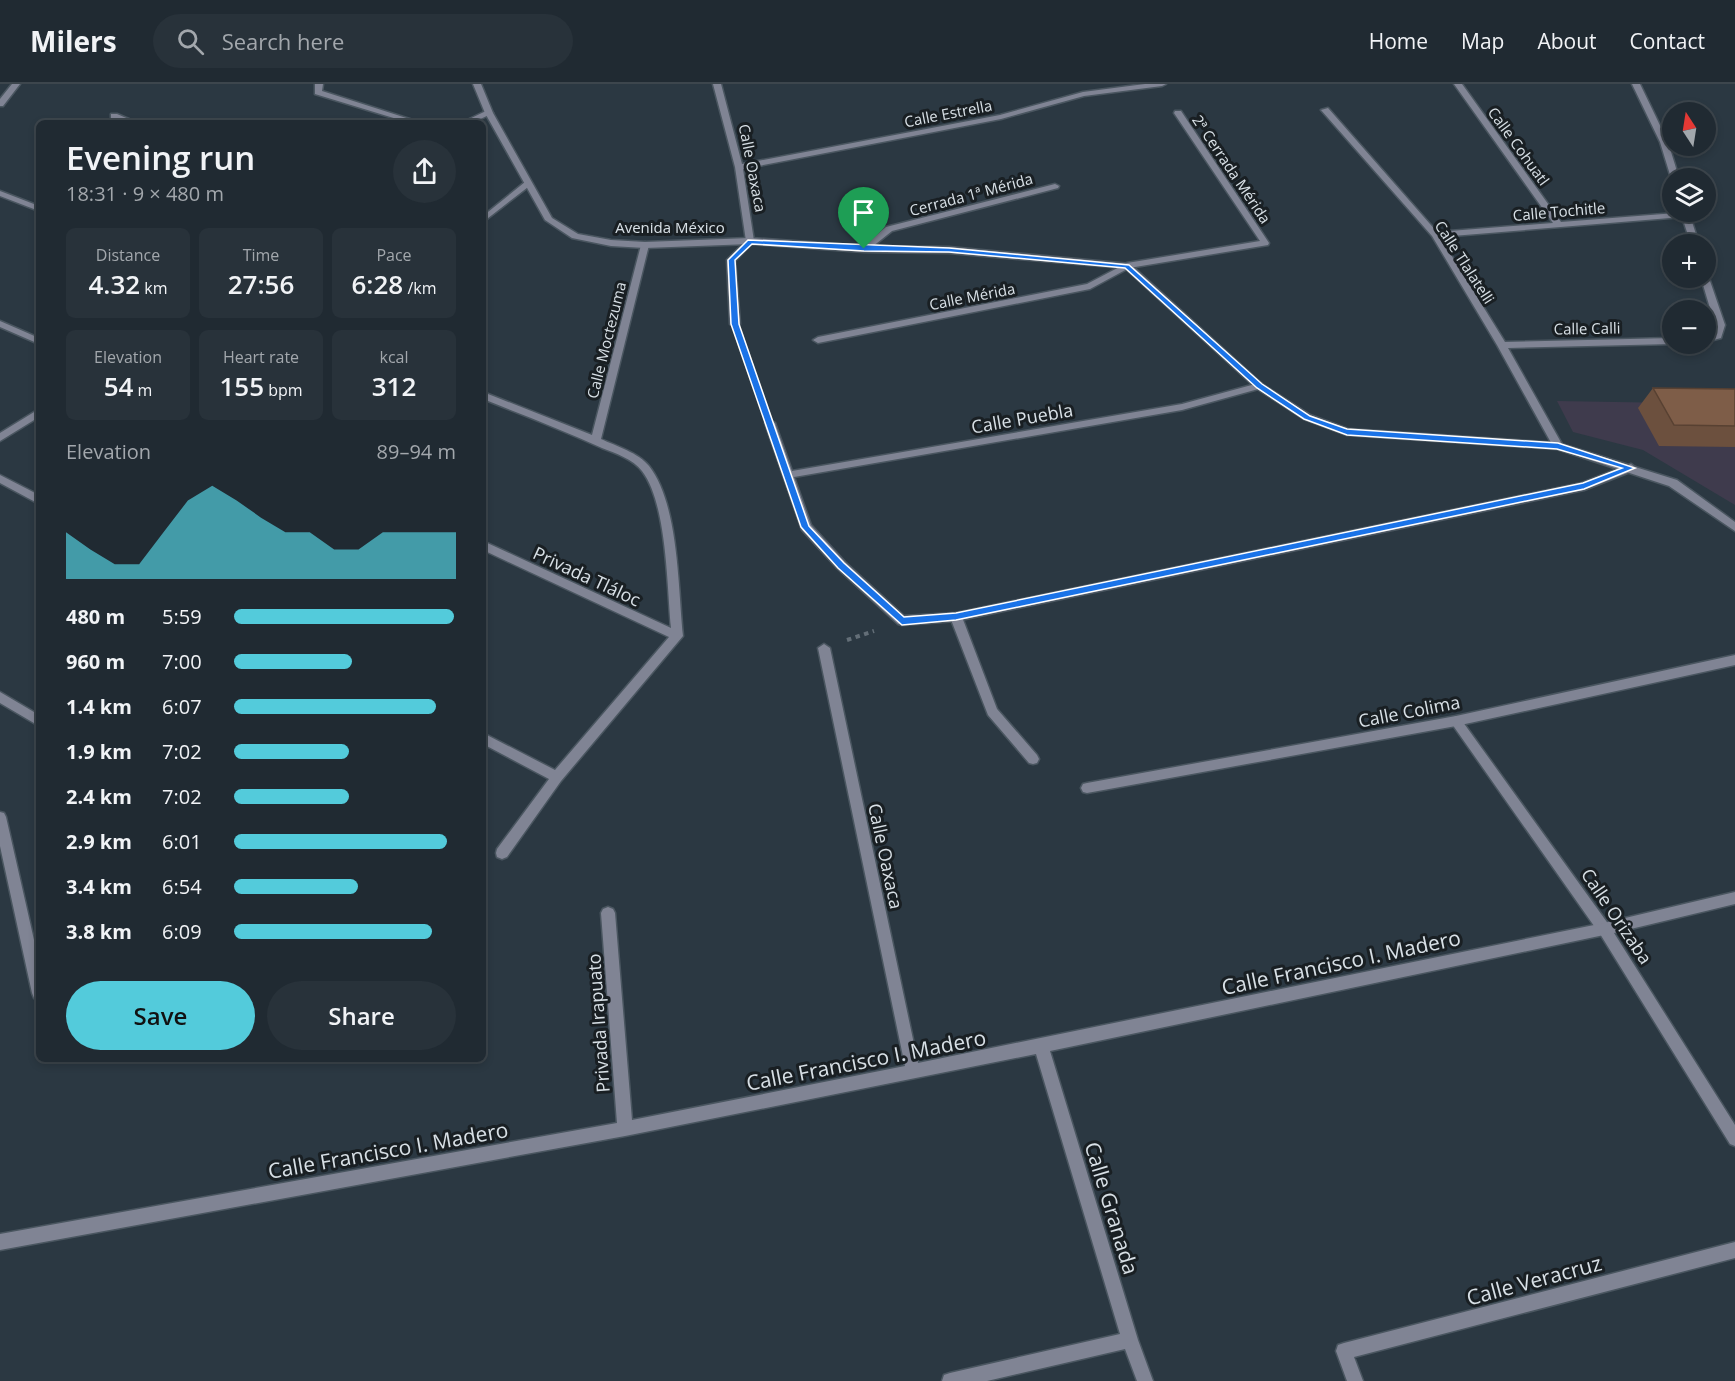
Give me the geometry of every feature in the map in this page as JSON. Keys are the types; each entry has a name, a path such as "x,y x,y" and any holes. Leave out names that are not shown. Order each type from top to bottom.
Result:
{"street":[{"path":"0,104 16,84"},
{"path":"319,84 318,92 408,120"},
{"name":"Avenida México","path":"477,84 489,113 549,220 575,236 611,243 645,245 750,241 864,249 949,250 1127,266"},
{"name":"Calle Oaxaca","path":"717,84 739,167 750,241"},
{"name":"Calle Estrella","path":"739,167 1001,117 1083,94 1162,84"},
{"name":"Calle Cohuatl","path":"1458,84 1558,224"},
{"path":"1636,84 1664,142 1672,168"},
{"name":"Calle Tlalatelli","path":"1325,110 1435,235 1503,345 1558,446"},
{"path":"472,120 489,113"},
{"name":"2ª Cerrada Mérida","path":"1127,266 1265,243 1178,113"},
{"path":"114,116 125,120"},
{"path":"486,218 528,184"},
{"name":"Cerrada 1ª Mérida","path":"864,249 889,229 1055,186"},
{"path":"0,193 36,208"},
{"name":"Calle Tochitle","path":"1435,235 1662,215"},
{"path":"735,324 731,260 750,241"},
{"name":"Calle Moctezuma","path":"596,441 645,245"},
{"path":"1127,266 1259,386 1307,417 1347,432 1558,446 1672,483 1735,527"},
{"name":"Calle Mérida","path":"818,340 1090,286 1127,266"},
{"path":"1716,312 1720,325 1716,336"},
{"path":"0,324 36,340"},
{"name":"Calle Calli","path":"1503,345 1662,341"},
{"name":"Calle Puebla","path":"788,475 1182,408 1259,386"},
{"path":"486,396 596,441 644,464 657,486 666,533 677,636 557,777 502,853"},
{"path":"0,438 36,414"},
{"path":"770,423 806,527 841,565 902,621 956,617 1572,488 1631,468"},
{"path":"0,479 36,498"},
{"name":"Privada Tláloc","path":"486,547 677,636"},
{"path":"956,617 992,712 1033,759"},
{"name":"Calle Oaxaca","path":"824,648 913,1072"},
{"name":"Calle Colima","path":"1087,788 1455,721 1735,660"},
{"path":"0,697 36,719"},
{"name":"Calle Orizaba","path":"1455,721 1604,928 1735,1139"},
{"path":"486,740 557,777"},
{"path":"0,817 36,979"},
{"name":"Calle Francisco I. Madero","path":"0,1242 625,1129 913,1072 1604,928 1735,898"},
{"name":"Privada Irapuato","path":"608,913 625,1129"},
{"name":"Calle Granada","path":"1041,1046 1130,1340 1145,1381"},
{"name":"Calle Veracruz","path":"1355,1381 1344,1351 1735,1250"},
{"path":"950,1381 1130,1340"}],"path":[{"path":"735,324 770,423"},
{"path":"824,648 902,621"}],"shaded area":[{"path":"1557,401 1735,404 1735,505 1643,450 1573,432"}],"building":[{"path":"1653,388 1735,389 1735,426 1674,425"}],"route":[{"path":"750,241 864,249 949,250 1127,266 1259,386 1307,417 1347,432 1558,446 1631,468 1584,486 956,617 902,621 841,565 806,527 735,324 732,298 731,260 750,241"}]}
